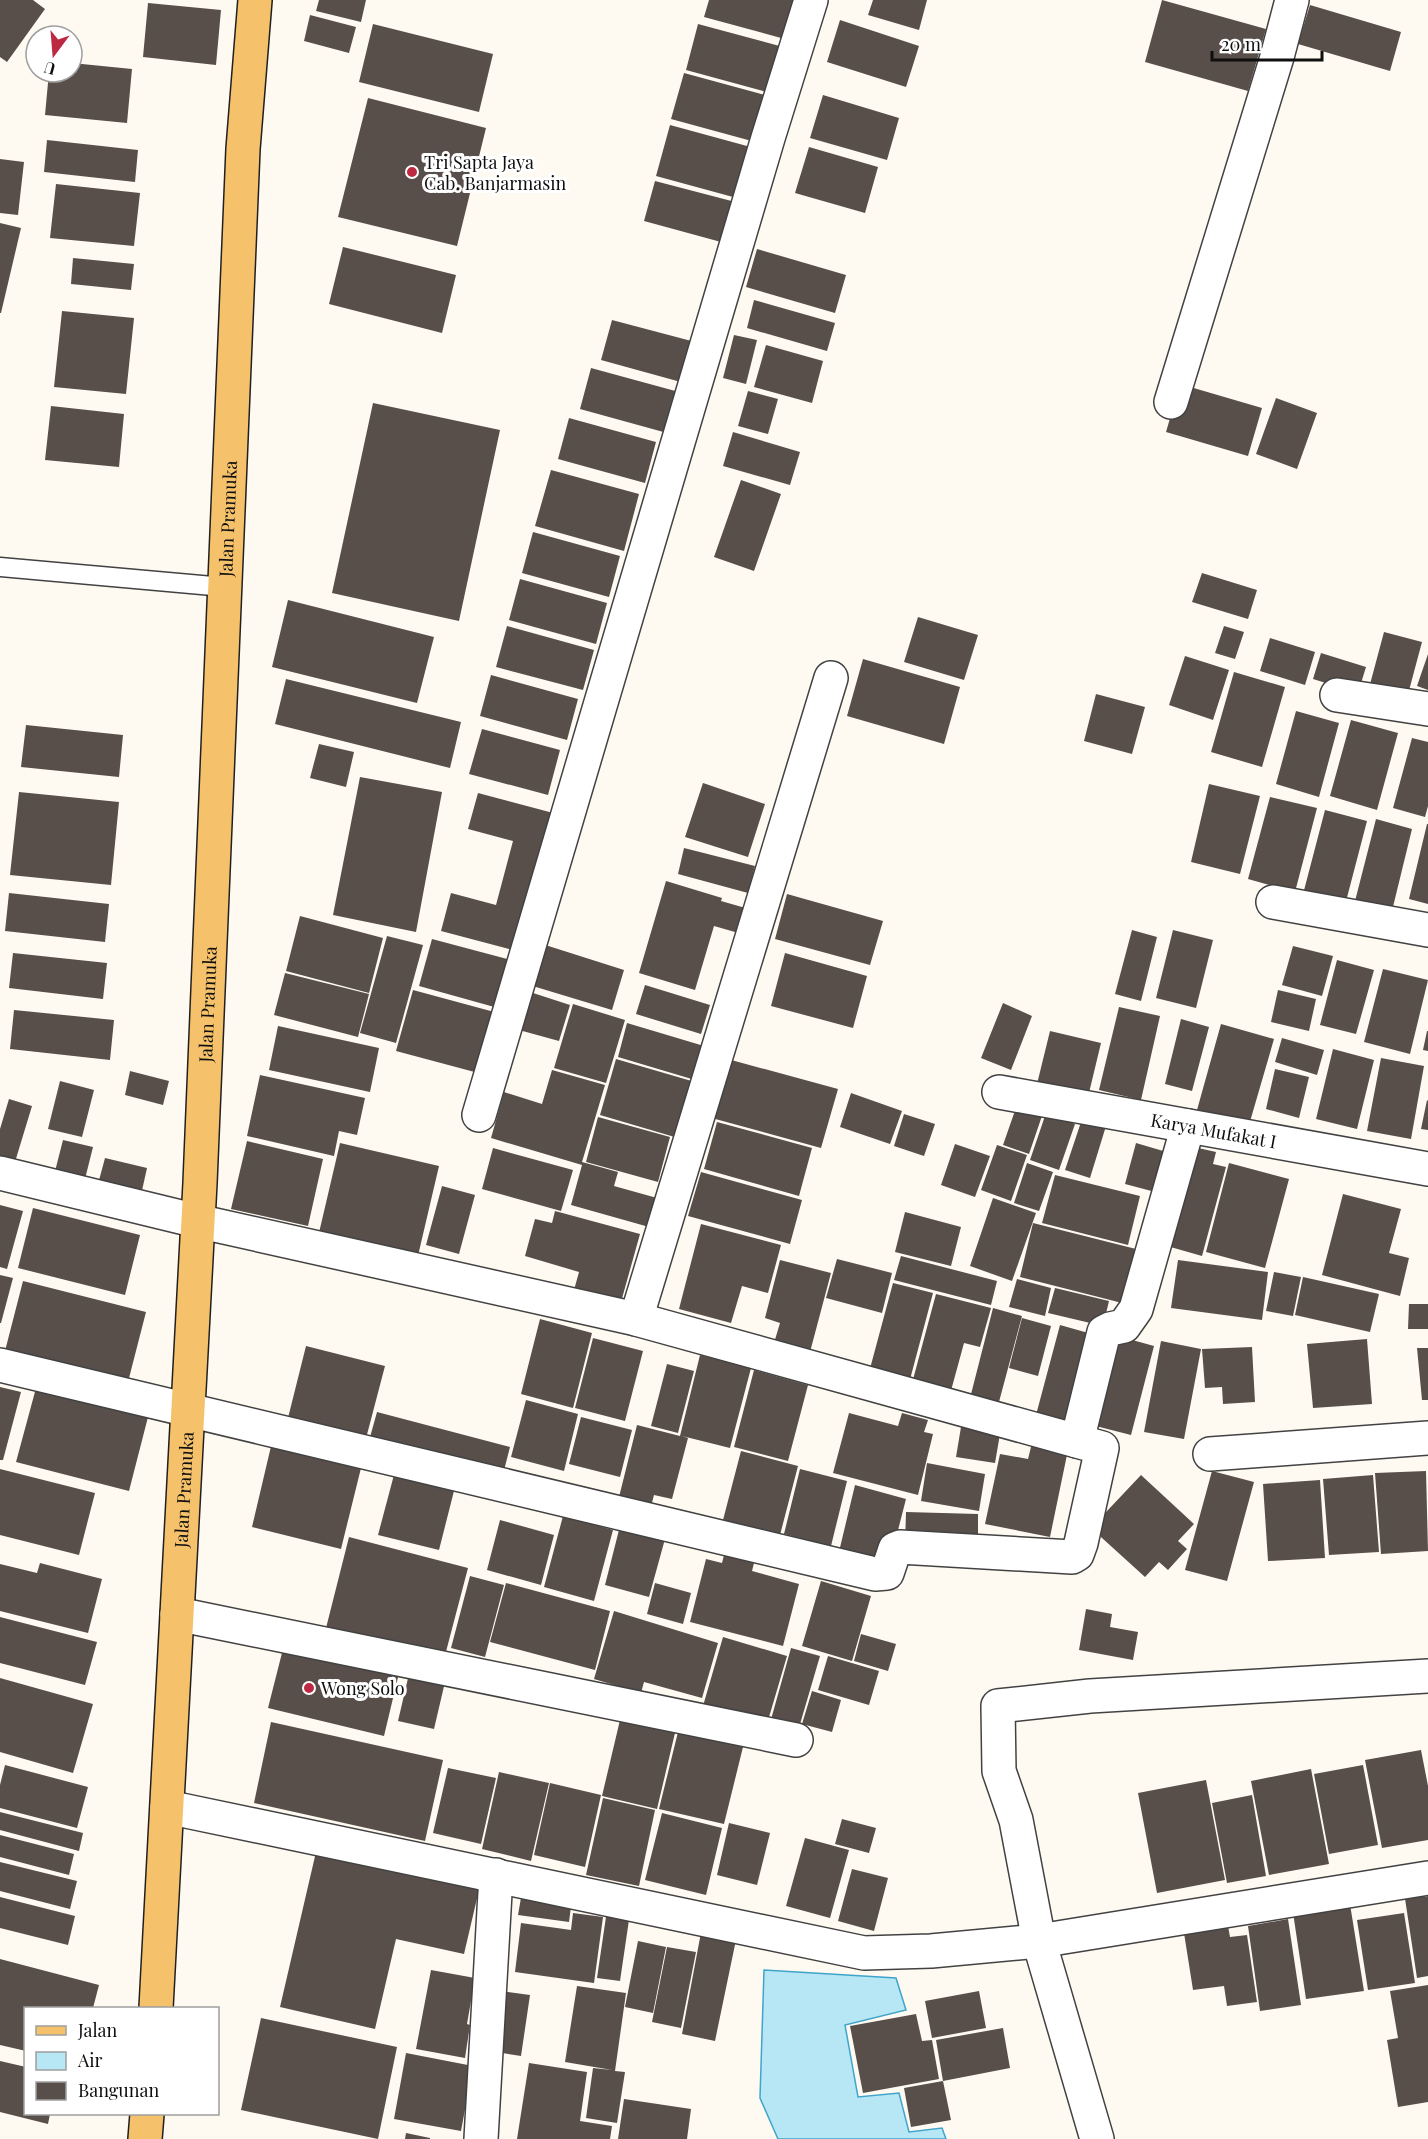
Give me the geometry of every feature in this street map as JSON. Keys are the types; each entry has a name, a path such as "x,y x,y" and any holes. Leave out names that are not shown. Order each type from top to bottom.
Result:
{"main road":[{"name":"Jalan Pramuka","path":"156,2007 201,1159 243,149 255,0"},
{"path":"145,2139 147,2115"}],"street":[{"path":"479,1116 761,161 811,0"},
{"path":"1171,402 1293,0"},
{"path":"636,1319 831,678"},
{"path":"1337,695 1428,709"},
{"path":"1273,902 1428,930"},
{"name":"Karya Mufakat I","path":"999,1092 1428,1169"},
{"path":"1077,1441 1104,1332 1124,1326 1136,1309 1188,1126"},
{"path":"0,1173 196,1221 636,1319 1102,1448 1077,1554 1068,1558 900,1547 895,1549 887,1574 884,1575 0,1365"},
{"path":"1210,1454 1428,1437"},
{"path":"177,1614 796,1740"},
{"path":"1097,2139 1039,1941 1016,1820 999,1771 998,1706 1090,1696 1428,1676"},
{"path":"167,1807 864,1953 921,1952 1039,1941 1428,1878"},
{"path":"481,2139 496,1875"}],"lane":[{"path":"0,567 224,587"}],"water":[{"path":"764,1970 896,1978 906,2010 845,2025 858,2097 899,2093 909,2132 942,2128 946,2139 778,2139 760,2098"}],"building":[{"path":"0,0 33,0 45,9 34,24 24,24 24,38 7,62 0,57"},
{"path":"319,0 366,0 361,22 316,11"},
{"path":"709,0 804,0 792,41 704,17"},
{"path":"873,0 927,0 919,30 868,15"},
{"path":"1162,0 1266,29 1248,91 1145,62"},
{"path":"148,3 221,10 216,65 143,57"},
{"path":"1310,5 1401,32 1390,71 1298,44"},
{"path":"310,15 356,27 349,53 304,41"},
{"path":"840,20 919,46 906,87 827,62"},
{"path":"373,24 493,54 479,112 359,82"},
{"path":"698,24 787,48 774,94 686,70"},
{"path":"84,64 132,69 127,123 45,115 48,84 84,84"},
{"path":"684,73 772,97 759,143 671,119"},
{"path":"823,95 899,118 887,160 810,138"},
{"name":"Tri Sapta Jaya Cab. Banjarmasin","path":"368,98 486,128 457,246 338,217"},
{"path":"670,125 758,149 744,200 656,176"},
{"path":"47,140 138,150 135,182 44,172"},
{"path":"809,147 878,167 865,213 795,193"},
{"path":"0,159 24,162 18,215 0,213"},
{"path":"655,181 743,204 732,245 644,221"},
{"path":"56,184 140,193 134,246 50,238"},
{"path":"0,223 21,228 1,313 0,313"},
{"path":"343,247 456,275 442,333 329,304"},
{"path":"757,249 846,275 835,313 746,287"},
{"path":"73,258 134,264 131,290 71,284"},
{"path":"754,300 835,323 827,351 747,328"},
{"path":"62,311 134,318 126,394 54,387"},
{"path":"612,320 699,343 688,384 601,360"},
{"path":"734,335 757,340 746,384 723,378"},
{"path":"766,345 823,361 812,403 754,387"},
{"path":"591,368 679,392 667,433 580,409"},
{"path":"1180,384 1262,408 1248,456 1166,432"},
{"path":"748,391 778,399 768,434 738,426"},
{"path":"1276,398 1317,413 1297,469 1256,454"},
{"path":"373,403 500,430 459,621 332,593"},
{"path":"51,406 124,414 119,467 45,460"},
{"path":"569,418 656,442 645,483 558,459"},
{"path":"733,432 800,452 790,485 723,466"},
{"path":"551,470 639,494 624,551 535,526"},
{"path":"741,480 781,494 754,571 714,557"},
{"path":"533,532 620,556 609,597 522,573"},
{"path":"1202,573 1257,590 1248,619 1192,602"},
{"path":"520,579 607,603 596,644 509,620"},
{"path":"288,600 434,637 417,703 272,667"},
{"path":"918,617 978,635 964,680 904,662"},
{"path":"507,626 594,650 583,690 496,667"},
{"path":"1224,626 1244,632 1235,659 1215,653"},
{"path":"1384,632 1422,642 1407,698 1369,688"},
{"path":"1270,638 1315,652 1305,685 1260,671"},
{"path":"1321,653 1366,667 1358,693 1313,679"},
{"path":"1428,654 1428,690 1417,686"},
{"path":"1185,656 1229,670 1213,720 1169,705"},
{"path":"863,659 960,687 944,744 847,716"},
{"path":"1234,672 1285,687 1262,767 1211,752"},
{"path":"491,675 578,699 567,740 480,716"},
{"path":"286,679 461,722 450,768 275,724"},
{"path":"1096,694 1145,707 1132,754 1084,741"},
{"path":"1296,711 1339,723 1319,797 1276,784"},
{"path":"1351,720 1398,733 1377,810 1330,796"},
{"path":"26,725 123,735 119,777 21,767"},
{"path":"482,729 560,750 548,795 469,774"},
{"path":"1412,738 1428,742 1428,806 1425,817 1393,808"},
{"path":"319,744 354,752 346,787 310,778"},
{"path":"360,777 442,792 416,932 333,915"},
{"path":"703,783 765,804 748,857 685,837"},
{"path":"1209,784 1260,796 1240,874 1191,862"},
{"path":"19,792 119,802 111,885 10,875"},
{"path":"478,793 557,814 520,952 441,931 451,893 496,905 513,841 468,829"},
{"path":"1270,797 1317,808 1295,892 1248,879"},
{"path":"1325,810 1367,821 1344,909 1302,898"},
{"path":"1376,819 1412,829 1391,915 1354,905"},
{"path":"1428,824 1428,904 1409,899"},
{"path":"684,848 755,866 748,893 678,874"},
{"path":"666,881 749,909 742,934 714,926 695,990 639,973"},
{"path":"9,893 109,904 105,942 5,931"},
{"path":"787,894 883,921 870,965 775,939"},
{"path":"300,916 383,938 369,993 286,971"},
{"path":"1132,930 1157,937 1141,1001 1115,994"},
{"path":"1173,930 1213,940 1196,1008 1156,998"},
{"path":"387,936 423,945 396,1043 360,1033"},
{"path":"432,939 518,962 505,1010 419,986"},
{"path":"539,943 624,970 612,1010 526,984"},
{"path":"1293,946 1333,956 1322,996 1282,985"},
{"path":"13,953 107,963 103,999 9,988"},
{"path":"785,953 867,976 853,1028 771,1006"},
{"path":"1337,960 1374,970 1356,1034 1320,1025"},
{"path":"1383,969 1428,980 1410,1054 1364,1042"},
{"path":"285,973 369,994 358,1037 274,1015"},
{"path":"645,985 710,1005 701,1034 636,1014"},
{"path":"413,990 498,1013 482,1074 396,1051"},
{"path":"1278,990 1316,999 1309,1031 1271,1022"},
{"path":"530,992 570,1005 559,1041 519,1030"},
{"path":"1003,1003 1032,1016 1011,1070 981,1058"},
{"path":"573,1004 625,1020 606,1083 554,1068"},
{"path":"1119,1007 1160,1016 1141,1100 1099,1090"},
{"path":"14,1010 114,1020 110,1060 10,1049"},
{"path":"1181,1019 1209,1027 1192,1091 1165,1084"},
{"path":"627,1023 704,1046 695,1080 618,1057"},
{"path":"1221,1024 1274,1039 1249,1125 1197,1110"},
{"path":"278,1026 379,1048 370,1092 269,1070"},
{"path":"1050,1031 1101,1043 1088,1097 1037,1084"},
{"path":"1428,1031 1428,1051 1423,1050"},
{"path":"1282,1038 1324,1050 1317,1075 1275,1062"},
{"path":"1333,1049 1374,1060 1357,1129 1316,1119"},
{"path":"724,1058 838,1089 821,1148 708,1117"},
{"path":"1381,1058 1424,1066 1411,1139 1367,1131"},
{"path":"616,1059 695,1082 678,1138 600,1115"},
{"path":"1275,1069 1309,1077 1299,1118 1266,1109"},
{"path":"552,1070 605,1085 582,1162 618,1172 614,1186 657,1198 649,1227 571,1205 582,1165 491,1138 504,1092 542,1104"},
{"path":"130,1071 169,1081 163,1105 125,1095"},
{"path":"260,1075 365,1098 357,1135 339,1131 334,1156 247,1136"},
{"path":"60,1081 94,1090 82,1137 48,1129"},
{"path":"851,1093 902,1111 890,1144 840,1127"},
{"path":"9,1099 32,1106 15,1162 0,1157 0,1129"},
{"path":"1428,1101 1428,1130 1421,1129"},
{"path":"1018,1102 1044,1110 1029,1154 1003,1145"},
{"path":"1046,1113 1075,1124 1059,1170 1030,1160"},
{"path":"904,1114 935,1124 924,1156 894,1146"},
{"path":"598,1117 670,1137 658,1182 586,1162"},
{"path":"1082,1119 1106,1126 1090,1178 1065,1170"},
{"path":"717,1122 812,1148 799,1196 704,1169"},
{"path":"63,1140 93,1147 83,1187 53,1179"},
{"path":"247,1141 323,1159 308,1226 231,1209"},
{"path":"340,1143 439,1166 417,1260 318,1237"},
{"path":"1136,1143 1170,1153 1159,1193 1125,1184"},
{"path":"955,1144 990,1156 975,1197 941,1185"},
{"path":"997,1145 1027,1155 1011,1201 981,1190"},
{"path":"1194,1147 1216,1152 1213,1164 1226,1167 1202,1256 1160,1244"},
{"path":"493,1148 573,1170 561,1211 482,1189"},
{"path":"105,1158 147,1168 141,1195 98,1184"},
{"path":"1027,1163 1053,1172 1039,1211 1014,1203"},
{"path":"1229,1163 1289,1179 1265,1268 1206,1252"},
{"path":"701,1172 802,1200 790,1244 688,1216"},
{"path":"1055,1175 1140,1196 1128,1245 1042,1223"},
{"path":"442,1186 475,1195 459,1254 426,1245"},
{"path":"1343,1194 1401,1209 1389,1253 1409,1258 1400,1296 1322,1275"},
{"path":"993,1198 1036,1213 1012,1281 970,1266"},
{"path":"0,1205 23,1211 7,1269 0,1267"},
{"path":"33,1208 140,1235 125,1295 18,1268"},
{"path":"555,1211 640,1234 621,1302 574,1290 579,1272 525,1256 535,1219 552,1223"},
{"path":"905,1212 961,1227 951,1266 895,1252"},
{"path":"1033,1223 1140,1250 1126,1304 1020,1277"},
{"path":"701,1224 781,1245 768,1293 742,1286 731,1323 679,1309"},
{"path":"901,1256 997,1281 991,1305 894,1280"},
{"path":"837,1259 892,1273 882,1313 826,1298"},
{"path":"780,1260 831,1273 810,1352 774,1343 780,1323 765,1318"},
{"path":"1178,1260 1268,1272 1262,1320 1171,1308"},
{"path":"1274,1272 1301,1277 1293,1316 1266,1311"},
{"path":"0,1275 13,1278 1,1323 0,1323"},
{"path":"1303,1277 1379,1294 1370,1332 1295,1315"},
{"path":"1017,1279 1051,1288 1045,1316 1009,1307"},
{"path":"23,1281 146,1312 128,1382 5,1351"},
{"path":"893,1283 933,1293 908,1387 868,1376"},
{"path":"1055,1288 1109,1301 1103,1326 1048,1313"},
{"path":"936,1294 991,1308 980,1347 964,1343 949,1398 911,1387"},
{"path":"1409,1304 1428,1304 1428,1329 1408,1329"},
{"path":"993,1308 1022,1316 996,1413 968,1406"},
{"path":"1022,1318 1051,1326 1038,1376 1009,1368"},
{"path":"540,1319 592,1333 573,1408 521,1394"},
{"path":"1060,1325 1099,1336 1076,1425 1036,1415"},
{"path":"1107,1333 1154,1346 1131,1435 1084,1423"},
{"path":"593,1338 643,1351 625,1421 575,1408"},
{"path":"1367,1339 1372,1404 1313,1408 1307,1344"},
{"path":"1161,1341 1201,1349 1184,1439 1144,1432"},
{"path":"306,1346 385,1366 364,1446 286,1426"},
{"path":"1252,1347 1255,1402 1223,1404 1222,1387 1205,1388 1202,1349"},
{"path":"1417,1348 1428,1348 1428,1400 1422,1400"},
{"path":"700,1355 751,1368 730,1448 682,1436 688,1438 672,1499 654,1495 648,1518 616,1509 637,1425 680,1436"},
{"path":"667,1364 694,1371 678,1433 651,1426"},
{"path":"754,1370 808,1385 788,1461 734,1447"},
{"path":"0,1387 21,1392 3,1460 0,1460"},
{"path":"36,1388 148,1417 129,1491 16,1462"},
{"path":"526,1400 578,1414 564,1471 511,1457"},
{"path":"377,1412 510,1447 501,1482 367,1448"},
{"path":"849,1413 898,1426 902,1413 928,1420 924,1432 933,1434 918,1495 833,1473"},
{"path":"581,1417 632,1430 620,1477 569,1464"},
{"path":"961,1427 1000,1434 995,1463 956,1457"},
{"path":"272,1442 362,1464 341,1549 252,1527"},
{"path":"1032,1443 1068,1450 1050,1537 985,1524 1000,1454 1028,1459"},
{"path":"741,1451 798,1466 780,1535 723,1520"},
{"path":"927,1463 985,1474 979,1511 921,1501"},
{"path":"0,1469 95,1493 79,1555 0,1535"},
{"path":"800,1469 847,1481 831,1546 784,1534"},
{"path":"395,1471 455,1487 439,1550 378,1535"},
{"path":"1212,1471 1254,1482 1227,1581 1185,1570"},
{"path":"1426,1471 1428,1551 1381,1554 1375,1473"},
{"path":"1141,1475 1194,1524 1178,1541 1187,1549 1168,1570 1159,1562 1145,1577 1091,1528"},
{"path":"1373,1475 1379,1552 1329,1555 1323,1479"},
{"path":"1320,1480 1325,1558 1268,1561 1263,1484"},
{"path":"855,1485 906,1499 887,1573 837,1560"},
{"path":"906,1512 978,1514 978,1547 905,1545"},
{"path":"563,1516 613,1530 594,1601 544,1587"},
{"path":"500,1520 554,1535 541,1585 487,1570"},
{"path":"620,1526 665,1539 649,1597 605,1585"},
{"path":"349,1537 468,1568 443,1663 325,1632"},
{"path":"724,1555 754,1563 752,1571 799,1584 783,1646 690,1622 706,1559 722,1563"},
{"path":"40,1563 102,1579 88,1633 0,1611 0,1564 37,1573"},
{"path":"470,1576 504,1585 485,1657 451,1648"},
{"path":"821,1581 871,1596 852,1661 802,1646"},
{"path":"506,1583 610,1611 595,1670 490,1642"},
{"path":"655,1583 691,1593 683,1624 647,1614"},
{"path":"1086,1609 1112,1614 1110,1627 1138,1632 1133,1660 1079,1650"},
{"path":"614,1611 718,1643 702,1698 644,1682 641,1693 594,1679"},
{"path":"0,1617 97,1642 85,1685 0,1663"},
{"path":"861,1634 896,1644 888,1671 854,1661"},
{"path":"723,1637 787,1656 767,1724 703,1706"},
{"path":"284,1645 399,1673 384,1736 268,1708"},
{"path":"791,1648 820,1656 798,1731 770,1723"},
{"path":"828,1656 879,1671 869,1705 818,1690"},
{"path":"409,1674 445,1682 434,1729 398,1721"},
{"path":"0,1678 93,1704 73,1773 0,1752"},
{"path":"812,1691 841,1700 832,1732 802,1724"},
{"path":"620,1720 675,1733 657,1809 602,1796"},
{"path":"271,1722 443,1760 425,1841 254,1803"},
{"path":"678,1732 743,1747 724,1824 659,1809"},
{"path":"1421,1750 1428,1786 1428,1840 1382,1848 1365,1760"},
{"path":"5,1765 88,1787 77,1828 0,1808 0,1785"},
{"path":"1363,1765 1378,1845 1329,1854 1314,1774"},
{"path":"448,1768 496,1778 481,1844 433,1833"},
{"path":"1311,1769 1329,1864 1269,1875 1251,1781"},
{"path":"499,1772 549,1783 531,1861 482,1849"},
{"path":"1206,1780 1225,1880 1157,1893 1138,1793"},
{"path":"550,1783 601,1795 585,1867 534,1855"},
{"path":"1252,1795 1266,1876 1227,1883 1212,1803"},
{"path":"603,1798 655,1810 639,1886 586,1875"},
{"path":"0,1812 83,1833 79,1851 0,1830"},
{"path":"662,1813 722,1828 706,1895 645,1880"},
{"path":"842,1819 876,1828 869,1853 835,1844"},
{"path":"729,1823 770,1833 757,1885 717,1875"},
{"path":"0,1835 74,1854 69,1875 0,1857"},
{"path":"805,1838 849,1850 830,1918 786,1906"},
{"path":"319,1839 482,1877 464,1954 396,1939 375,2029 280,2007"},
{"path":"0,1862 77,1881 70,1909 0,1891"},
{"path":"852,1869 888,1878 874,1931 838,1921"},
{"path":"1423,1889 1425,1897 1428,1896 1428,1976 1417,1978 1404,1892"},
{"path":"522,1892 572,1899 569,1922 518,1915"},
{"path":"0,1897 75,1916 68,1945 0,1928"},
{"path":"1349,1898 1364,1991 1306,1999 1292,1906"},
{"path":"607,1910 630,1913 620,1981 597,1978"},
{"path":"573,1913 603,1917 594,1983 515,1972 521,1923 571,1930"},
{"path":"1404,1913 1415,1983 1368,1990 1357,1920"},
{"path":"1288,1919 1301,2005 1260,2011 1248,1926"},
{"path":"1228,1926 1230,1937 1247,1935 1257,2002 1227,2006 1224,1986 1193,1990 1184,1933"},
{"path":"702,1927 737,1935 715,2041 682,2034"},
{"path":"638,1941 666,1947 653,2013 625,2007"},
{"path":"667,1947 696,1952 681,2028 652,2022"},
{"path":"0,1959 99,1985 93,2007 24,2007 24,2051 0,2045"},
{"path":"431,1970 475,1978 467,2024 470,2025 465,2058 416,2049"},
{"path":"1428,1985 1428,2102 1398,2107 1387,2040 1398,2038 1390,1991"},
{"path":"577,1986 626,1993 615,2071 625,2072 617,2123 586,2118 593,2068 612,2070 565,2062"},
{"path":"500,1991 530,1995 521,2056 490,2051"},
{"path":"979,1991 986,2028 932,2038 925,2001"},
{"path":"916,2014 922,2041 932,2040 939,2079 863,2093 850,2026"},
{"path":"261,2018 397,2047 378,2139 241,2110"},
{"path":"1003,2028 1010,2068 943,2081 936,2040"},
{"path":"406,2053 473,2066 461,2131 394,2119"},
{"path":"0,2061 24,2067 24,2115 50,2115 48,2124 0,2112"},
{"path":"529,2063 587,2072 580,2121 612,2126 610,2139 517,2139"},
{"path":"943,2081 951,2120 911,2127 904,2088"},
{"path":"624,2099 691,2109 687,2139 618,2139"},
{"path":"406,2133 430,2138 430,2139 405,2139"}],"place":[{"name":"Tri Sapta Jaya Cab. Banjarmasin","path":"412,172"},
{"name":"Wong Solo","path":"309,1688"}]}
